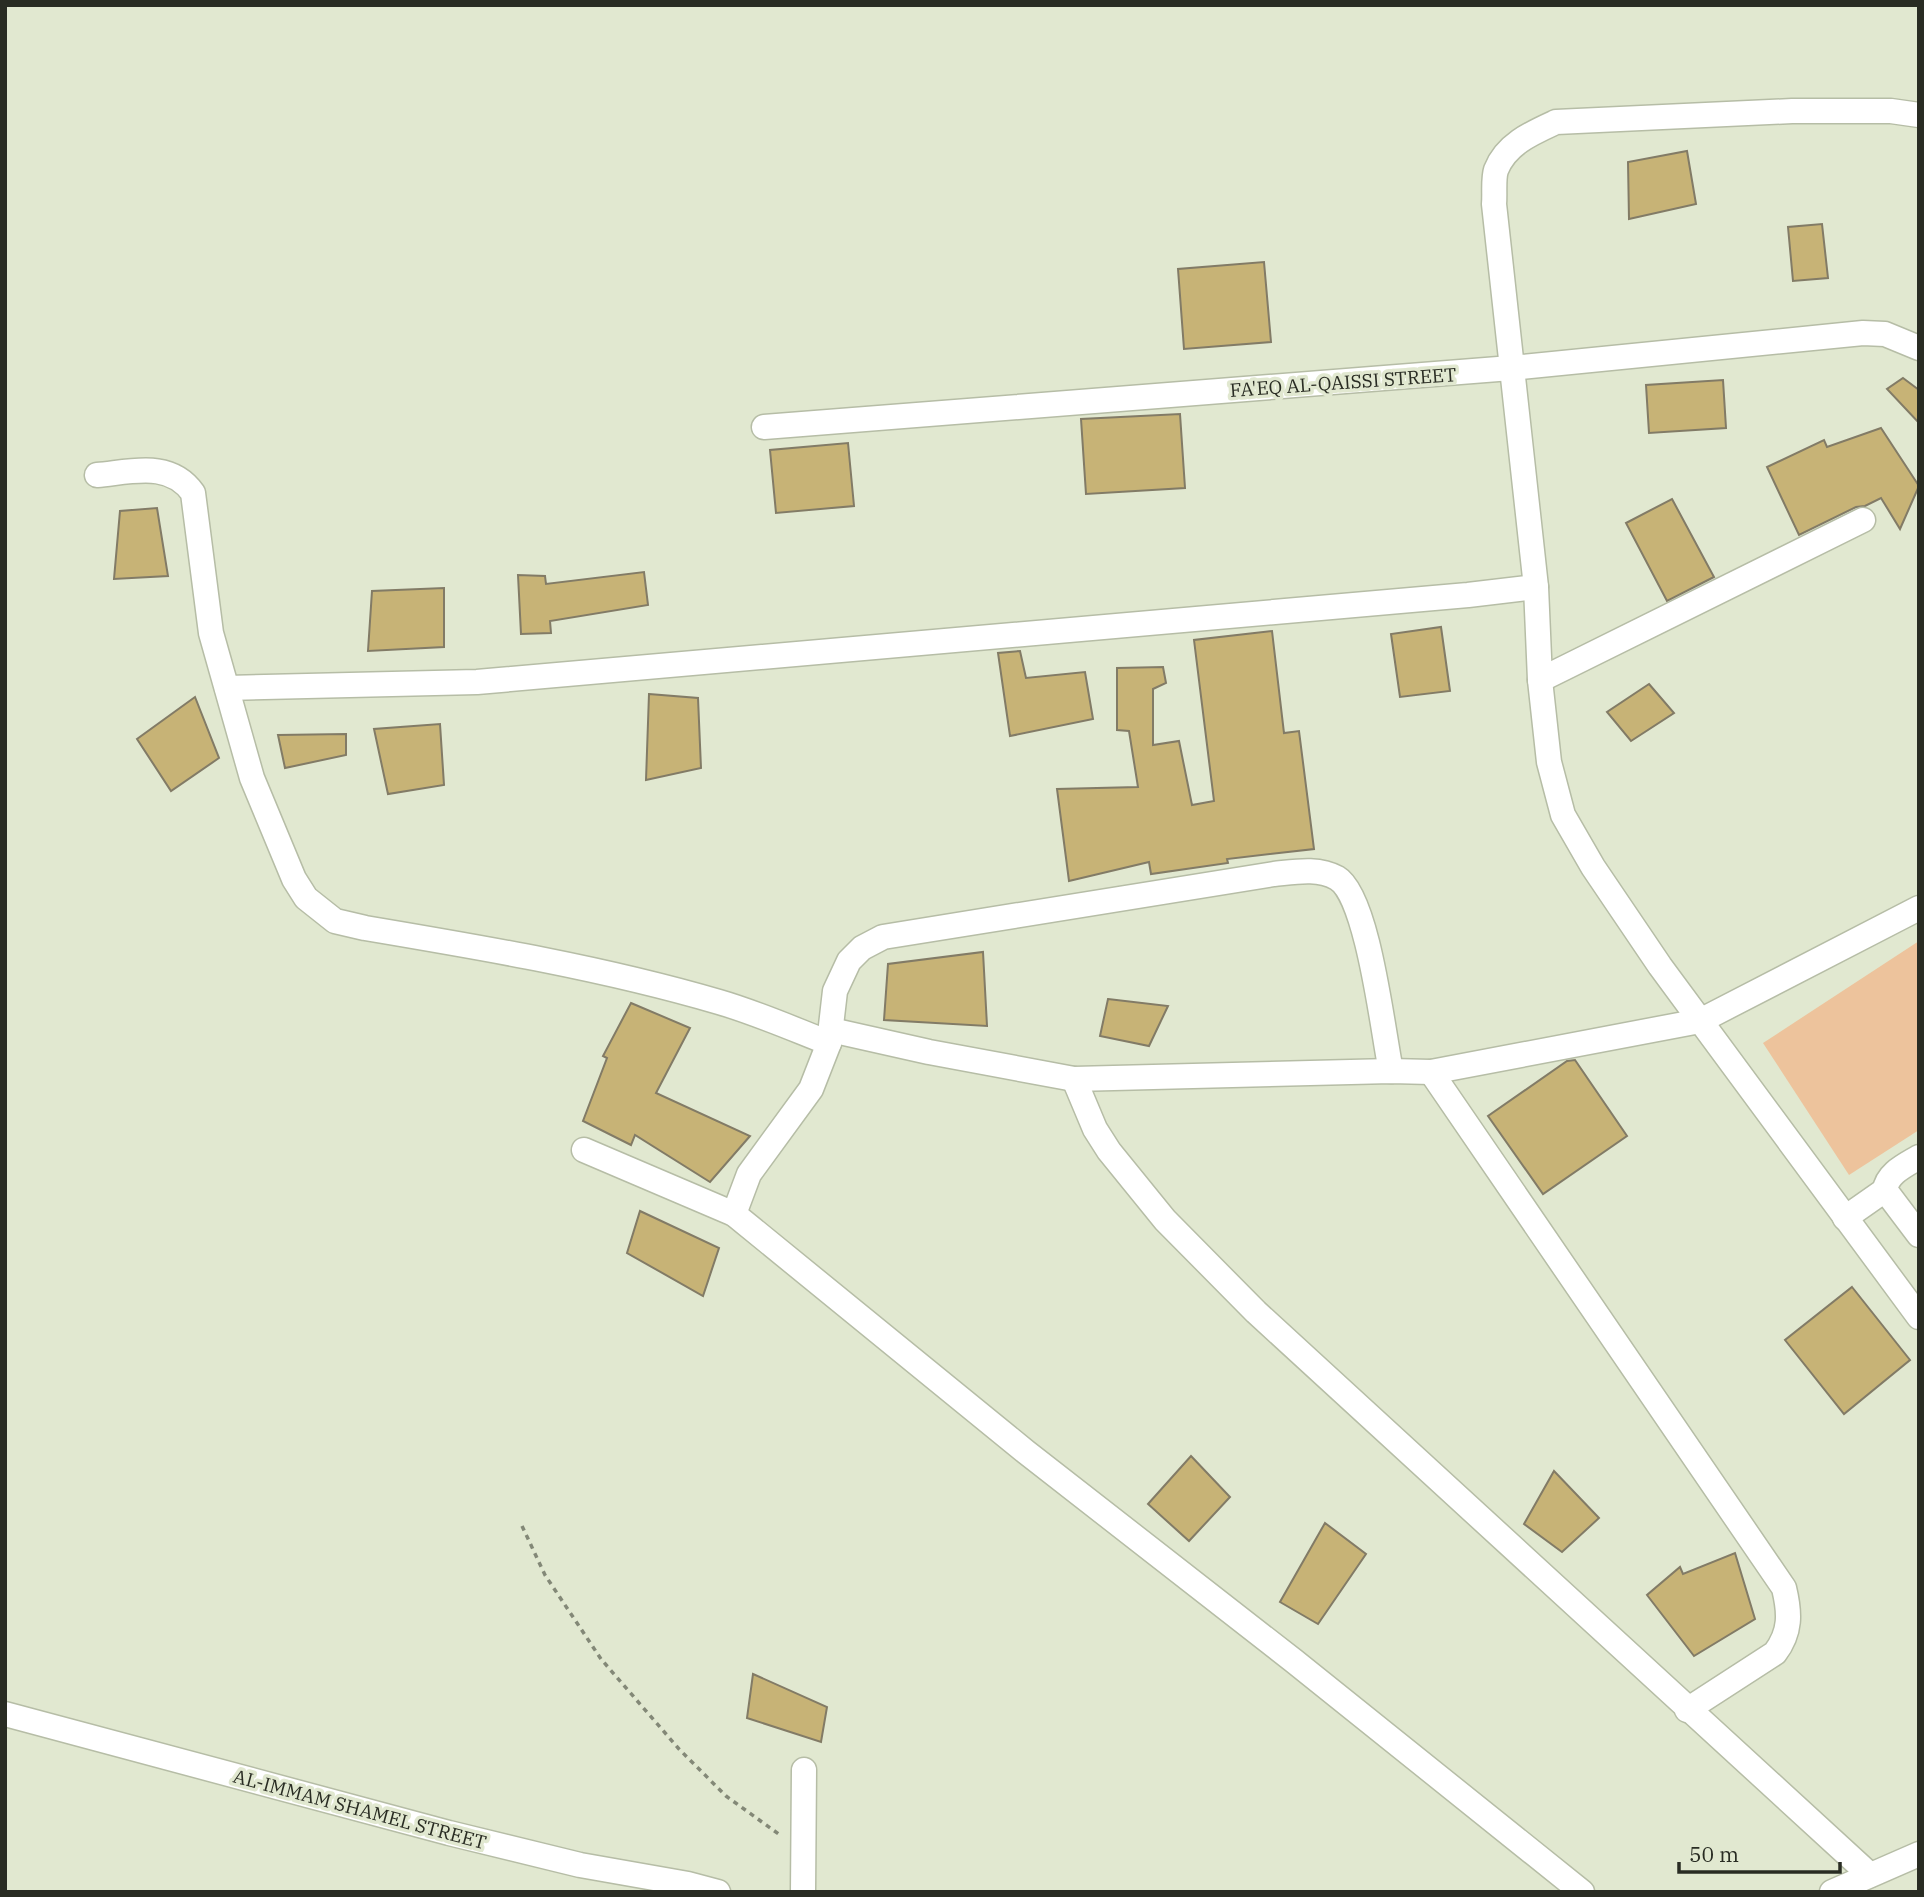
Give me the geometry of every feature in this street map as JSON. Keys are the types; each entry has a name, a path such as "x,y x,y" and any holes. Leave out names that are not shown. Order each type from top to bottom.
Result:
{"street":[{"path":"1919,115 1891,111 1829,111 1556,122 1511,147 1496,171 1494,204 1536,587 1540,680 1549,762 1563,815 1593,867 1700,1021 1919,1317"},
{"name":"FA'EQ AL-QAISSI STREET","path":"764,427 1511,368 1864,333 1885,334 1919,348"},
{"path":"97,475 137,471 169,473 179,477 193,493 211,633 252,778 294,879 306,898 335,921 605,971 723,1003 830,1037 1074,1079 1431,1072 1700,1021 1919,908"},
{"path":"1540,680 1863,520"},
{"path":"227,688 477,682 1455,597 1536,587"},
{"path":"734,1214 749,1174 805,1098 830,1037 835,991 849,961 862,948 883,937 914,930 978,923 1274,874 1306,871 1336,877 1346,886 1355,901 1364,928 1391,1071"},
{"path":"1431,1072 1784,1588 1789,1625 1783,1642 1775,1653 1688,1710"},
{"path":"1074,1079 1090,1118 1109,1152 1165,1220 1256,1312 1870,1875"},
{"path":"584,1150 734,1214 1026,1452 1305,1670 1582,1892"},
{"path":"1919,1157 1890,1177 1885,1190 1919,1235"},
{"path":"1845,1217 1885,1190"},
{"name":"AL-IMMAM SHAMEL STREET","path":"5,1713 463,1836 580,1865 718,1892"},
{"path":"803,1892 804,1770"},
{"path":"1832,1892 1919,1854"}],"path":[{"path":"522,1526 545,1575 601,1659 679,1749 726,1796 802,1850"}],"shaded area":[{"path":"1919,941 1919,1130 1849,1175 1763,1043"}],"building":[{"path":"1687,151 1696,204 1629,219 1628,162"},
{"path":"1822,224 1828,278 1793,281 1788,227"},
{"path":"1264,262 1271,342 1184,349 1178,269"},
{"path":"1903,378 1919,390 1919,423 1887,389"},
{"path":"1723,380 1726,428 1649,433 1646,385"},
{"path":"1180,414 1185,488 1086,494 1081,419"},
{"path":"1881,428 1919,486 1900,529 1881,498 1799,535 1767,467 1824,440 1827,447"},
{"path":"848,443 854,506 776,513 770,450"},
{"path":"1672,499 1714,577 1667,601 1626,523"},
{"path":"157,508 168,576 114,579 120,511"},
{"path":"644,572 648,605 550,621 551,633 521,634 518,575 545,576 546,584"},
{"path":"444,588 444,647 368,651 372,591"},
{"path":"1441,627 1450,691 1400,697 1391,634"},
{"path":"1272,631 1284,733 1299,731 1314,849 1227,859 1228,863 1151,874 1149,862 1069,881 1057,789 1138,787 1129,731 1117,730 1117,668 1163,667 1166,683 1153,689 1153,745 1179,741 1192,805 1214,801 1194,640"},
{"path":"1020,651 1026,678 1085,672 1093,719 1010,736 998,653"},
{"path":"1649,684 1674,713 1631,741 1607,712"},
{"path":"649,694 698,698 701,768 646,780"},
{"path":"195,697 219,758 171,791 137,739"},
{"path":"440,724 444,785 388,794 374,729"},
{"path":"346,734 346,755 285,768 278,735"},
{"path":"983,952 987,1026 884,1020 888,964"},
{"path":"1108,999 1168,1006 1149,1046 1100,1036"},
{"path":"631,1003 690,1028 656,1093 750,1136 710,1182 635,1135 631,1145 583,1121 607,1058 603,1056"},
{"path":"1575,1060 1627,1136 1543,1194 1488,1116 1567,1061"},
{"path":"640,1211 719,1248 703,1296 627,1253"},
{"path":"1852,1287 1910,1360 1844,1414 1785,1340"},
{"path":"1191,1456 1230,1497 1189,1541 1148,1504"},
{"path":"1554,1471 1599,1518 1562,1552 1524,1524"},
{"path":"1325,1523 1366,1554 1318,1624 1280,1602"},
{"path":"1735,1553 1755,1619 1694,1656 1647,1595 1680,1567 1683,1574"},
{"path":"753,1674 827,1707 821,1742 747,1718"}]}
